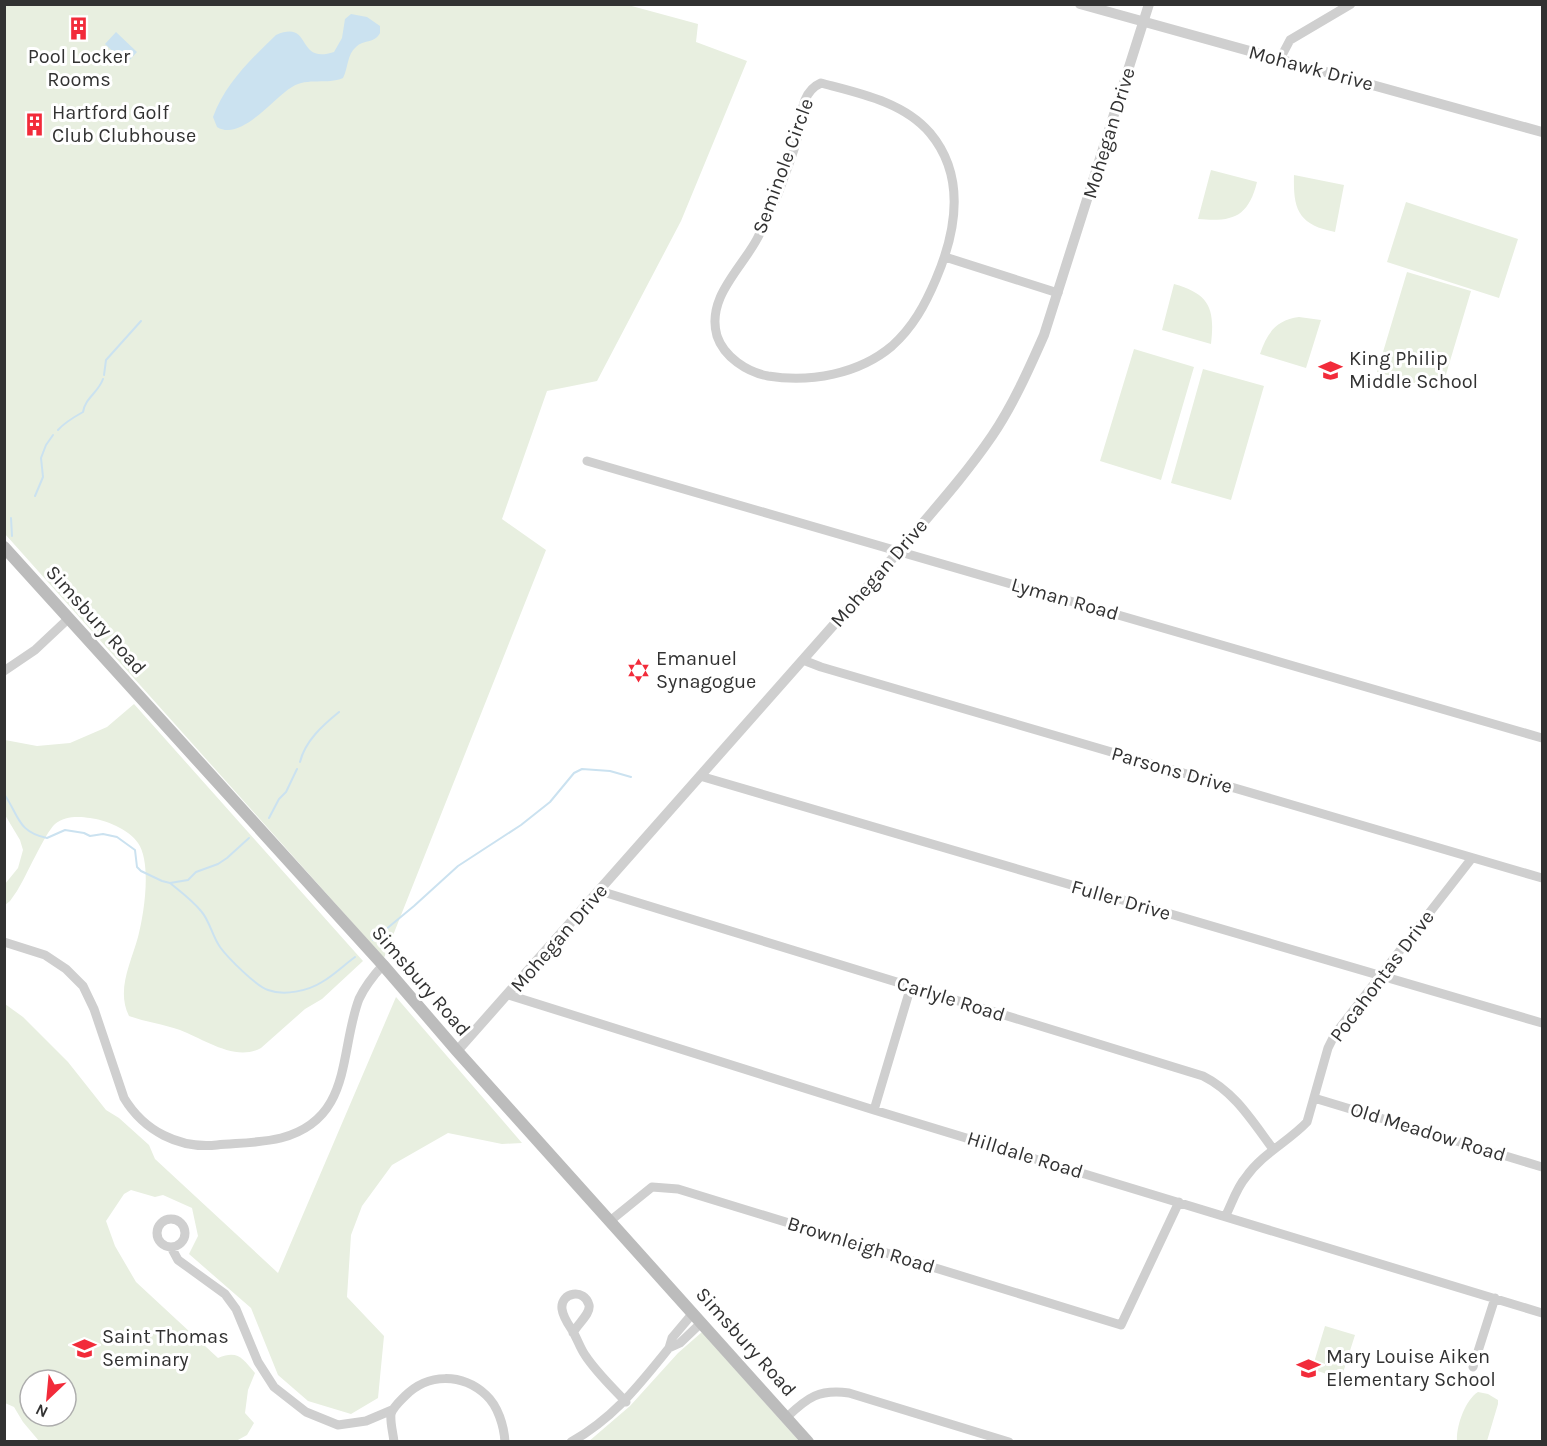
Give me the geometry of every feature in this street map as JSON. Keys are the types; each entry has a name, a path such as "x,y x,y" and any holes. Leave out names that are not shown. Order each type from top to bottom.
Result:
{"main road":[{"name":"Simsbury Road","path":"4,547 383,965 457,1052 808,1442"}],"street":[{"name":"Mohawk Drive","path":"1080,4 1542,132"},
{"name":"Mohegan Drive","path":"457,1052 899,551 965,473 993,435 1022,386 1044,334 1149,4"},
{"path":"1280,59 1290,40 1351,4"},
{"name":"Seminole Circle","path":"821,84 881,101 909,115 930,132 943,152 954,189 955,217 945,257 923,308 910,328 890,347 842,372 806,379 758,374 741,365 725,351 717,336 715,316 719,298 756,240 777,194 797,141 803,104 813,87 821,84"},
{"path":"945,257 1058,293"},
{"name":"Lyman Road","path":"587,461 1542,738"},
{"path":"4,671 35,650 68,619"},
{"name":"Parsons Drive","path":"803,660 1542,878"},
{"name":"Fuller Drive","path":"700,776 1542,1023"},
{"name":"Pocahontas Drive","path":"1226,1215 1245,1177 1273,1149 1307,1122 1331,1042 1472,858"},
{"name":"Carlyle Road","path":"600,891 1203,1076 1223,1088 1235,1099 1273,1149"},
{"path":"4,942 45,955 66,969 83,986 94,1009 124,1098 131,1109 157,1132 169,1139 194,1146 282,1138 314,1121 331,1101 339,1087 360,998 370,980 383,965"},
{"path":"874,1110 911,986"},
{"name":"Hilldale Road","path":"509,995 874,1110 1542,1312"},
{"name":"Old Meadow Road","path":"1314,1098 1542,1167"},
{"name":"Brownleigh Road","path":"610,1221 652,1186 678,1189 1121,1325 1179,1202"},
{"path":"171,1247 178,1260 225,1294 236,1309 258,1362 274,1387 306,1412 338,1425 366,1421 392,1410 408,1393 432,1378 451,1378 470,1385 486,1395 496,1409 505,1442"},
{"path":"1473,1367 1495,1298"},
{"path":"571,1442 592,1430 626,1402 669,1348 672,1338 698,1318"},
{"path":"573,1333 585,1356 626,1402"},
{"path":"787,1417 816,1394 837,1391 1009,1442"},
{"path":"392,1410 394,1442"}],"green space":[{"path":"4,5 628,5 698,24 696,42 747,61 681,221 597,381 547,391 502,519 546,550 384,958 5,534"},
{"path":"1211,170 1257,182 1249,203 1237,215 1220,220 1198,219"},
{"path":"1294,175 1344,185 1335,232 1313,225 1300,214 1295,197"},
{"path":"1406,202 1518,239 1499,298 1387,262"},
{"path":"1407,272 1471,291 1441,391 1377,372"},
{"path":"1174,284 1203,298 1211,312 1211,344 1162,330"},
{"path":"1299,317 1321,320 1306,368 1260,354 1269,334 1278,324"},
{"path":"1134,349 1194,367 1161,480 1100,461"},
{"path":"1203,369 1264,386 1231,500 1171,483"},
{"path":"134,704 363,961 322,999 305,1009 261,1048 251,1052 230,1051 180,1030 129,1016 125,1006 124,986 140,927 146,875 145,863 138,843 123,829 86,817 72,817 59,821 46,836 17,891 5,905 5,884 18,868 23,850 20,840 5,815 5,740 37,746 70,743 107,727"},
{"path":"396,997 522,1143 502,1144 448,1133 392,1165 362,1206 351,1235 347,1297 384,1336 378,1398 351,1414 308,1401 278,1375 251,1308 189,1254 198,1236 192,1208 163,1195 155,1197 131,1190 124,1194 106,1221 115,1246 136,1282 218,1358 235,1355 247,1363 255,1373 248,1390 245,1413 254,1423 247,1435 236,1441 39,1441 28,1428 78,1428 78,1368 18,1368 18,1414 14,1407 5,1403 5,1004 23,1017 68,1062 106,1110 119,1118 149,1145 155,1159 278,1273"},
{"path":"1325,1326 1355,1335 1341,1379 1312,1369"},
{"path":"702,1332 799,1441 588,1442 630,1406 678,1353"},
{"path":"1478,1392 1488,1394 1498,1400 1487,1441 1457,1441 1462,1414 1469,1401"}],"water":[{"path":"351,14 367,17 380,26 380,33 375,39 353,50 343,78 298,84 284,92 246,124 236,129 226,130 217,127 213,117 224,94 248,63 276,35 295,33 314,53 334,52 342,38 345,19"},
{"path":"116,32 137,52 126,64 105,44"}],"waterway":[{"path":"104,375 106,360 141,321"},
{"path":"58,430 83,412 86,403 103,379"},
{"path":"35,496 43,477 41,458 53,435"},
{"path":"11,518 12,536"},
{"path":"300,762 310,740 339,712"},
{"path":"269,818 279,799 286,792 297,769"},
{"path":"373,940 458,866 521,825 550,802 574,773 582,769 610,771 631,777"},
{"path":"4,794 20,822 30,832 47,838 65,830 90,836 103,834 117,837 135,850 137,867 141,871 170,883 188,880 196,872 218,864 249,838"},
{"path":"170,883 201,911 217,943 229,958 250,978 268,990 296,992 310,988 355,957"}],"place":[{"name":"Pool Locker Rooms","path":"79,28"},
{"name":"Hartford Golf Club Clubhouse","path":"34,124"},
{"name":"King Philip Middle School","path":"1331,370"},
{"name":"Emanuel Synagogue","path":"638,670"},
{"name":"Saint Thomas Seminary","path":"84,1348"},
{"name":"Mary Louise Aiken Elementary School","path":"1308,1368"}]}
